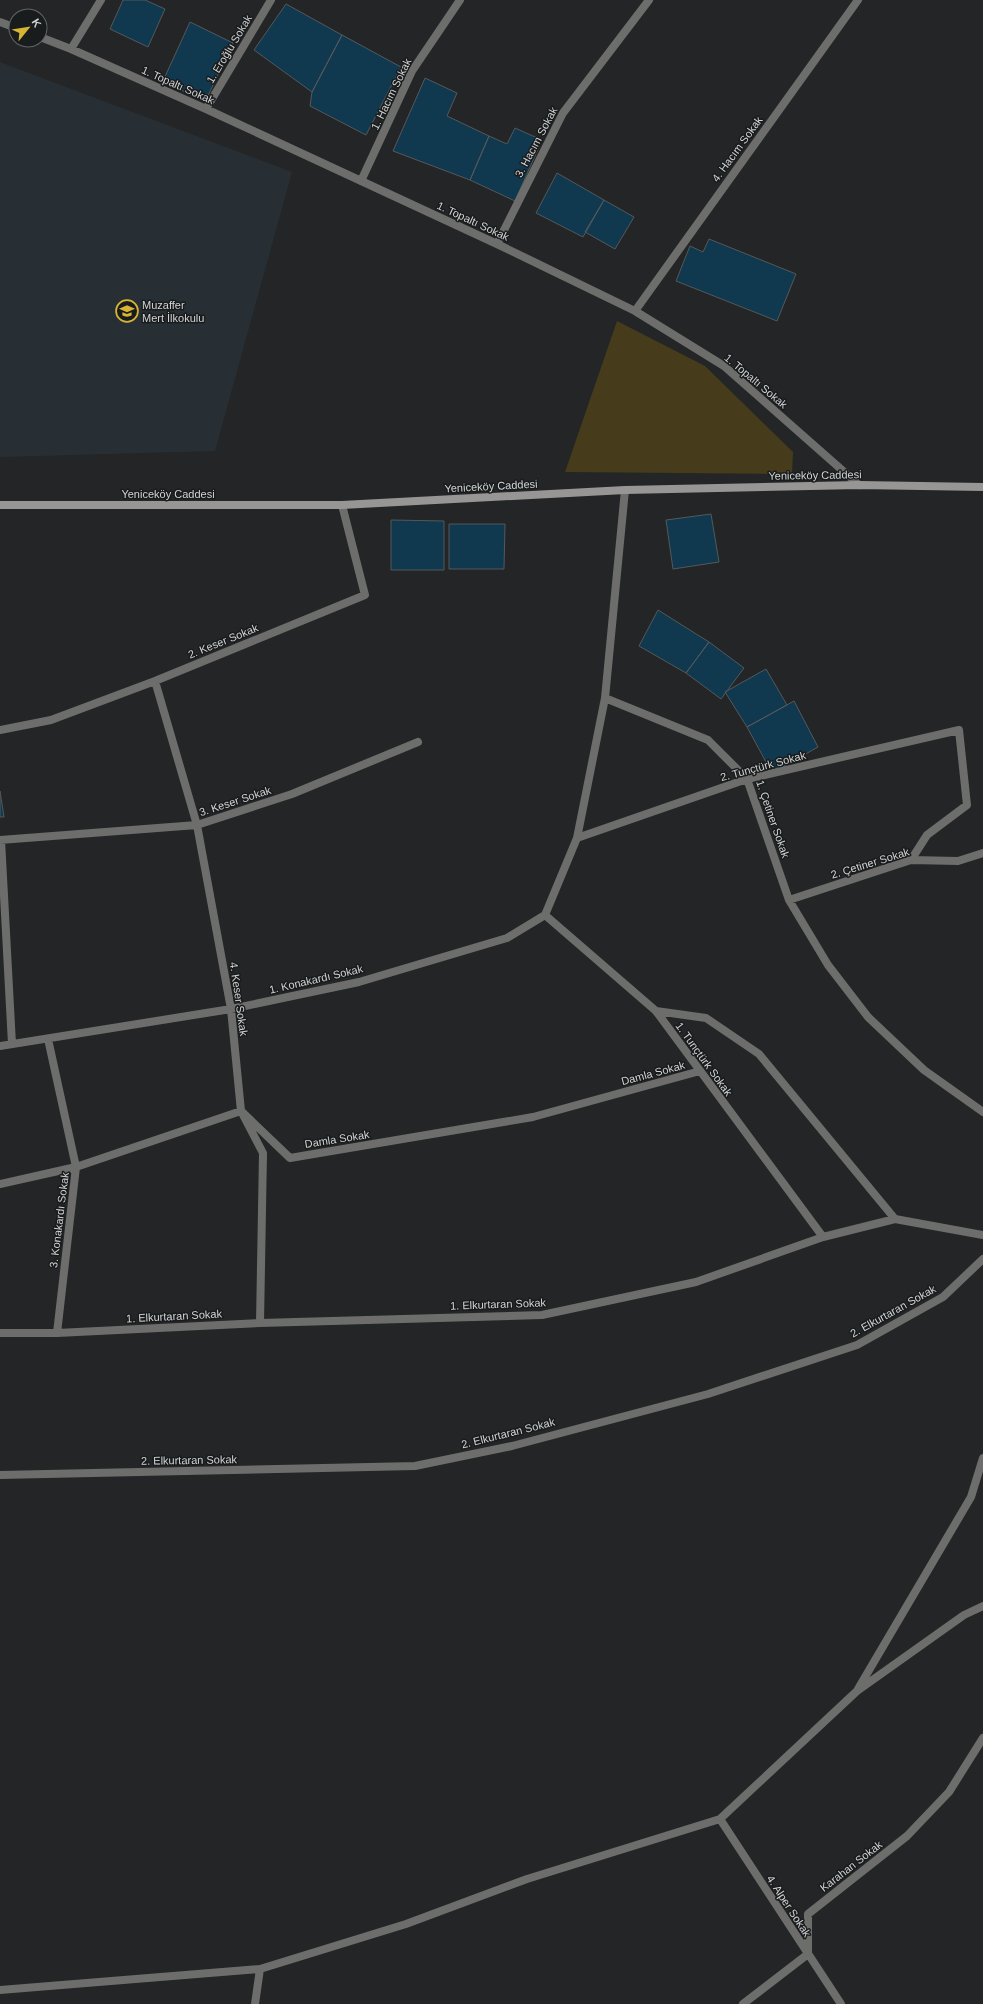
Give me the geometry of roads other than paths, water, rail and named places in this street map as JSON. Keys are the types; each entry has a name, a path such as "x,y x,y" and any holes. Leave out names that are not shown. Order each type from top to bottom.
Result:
{"street":[{"path":"71,49 101,0"},
{"name":"1. Eroğlu Sokak","path":"206,109 271,0"},
{"name":"1. Hacım Sokak","path":"361,181 412,71 460,0"},
{"name":"3. Hacım Sokak","path":"497,244 563,112 649,0"},
{"name":"4. Hacım Sokak","path":"635,311 858,0"},
{"name":"1. Topaltı Sokak","path":"48,40 206,109 497,244 635,311 724,366 859,485"},
{"name":"Yeniceköy Caddesi","path":"0,505 342,505 625,490 859,485 983,486"},
{"path":"544,915 577,838 606,698 625,490"},
{"name":"2. Keser Sokak","path":"0,730 51,720 155,681 365,595 342,505"},
{"name":"4. Keser Sokak","path":"155,681 198,825 231,1009 241,1111 263,1153 260,1323"},
{"name":"1. Çetiner Sokak","path":"606,698 708,740 747,779 789,900 828,964 868,1017 924,1070 983,1112"},
{"name":"2. Tunçtürk Sokak","path":"577,838 747,779 959,730 967,805 927,835 911,860"},
{"name":"3. Keser Sokak","path":"1,840 198,825 292,794 418,742"},
{"path":"1,840 12,1044"},
{"name":"2. Çetiner Sokak","path":"789,900 911,860 958,861 983,853"},
{"name":"1. Konakardı Sokak","path":"0,1046 231,1009 359,982 507,938 544,915"},
{"name":"1. Tunçtürk Sokak","path":"544,915 656,1011 823,1237"},
{"path":"656,1011 706,1018 759,1054 895,1219"},
{"name":"3. Konakardı Sokak","path":"48,1039 76,1167 57,1333"},
{"name":"Damla Sokak","path":"241,1111 290,1158 533,1117 700,1072"},
{"path":"0,1184 76,1167 241,1111"},
{"name":"1. Elkurtaran Sokak","path":"0,1333 57,1333 260,1323 542,1315 696,1282 823,1237 895,1219 983,1235"},
{"name":"2. Elkurtaran Sokak","path":"0,1475 415,1466 512,1446 708,1394 857,1345 943,1297 983,1259"},
{"path":"857,1691 971,1497 983,1458"},
{"path":"0,1990 260,1970 406,1924 527,1879 720,1819 857,1691 964,1615 983,1606"},
{"name":"Karahan Sokak","path":"808,1954 808,1914 907,1836 949,1792 982,1738"},
{"name":"4. Alper Sokak","path":"720,1819 841,2004"},
{"path":"743,2004 808,1954"},
{"path":"255,2004 260,1970"}],"place":[{"name":"Muzaffer Mert İlkokulu","path":"127,311"}]}
